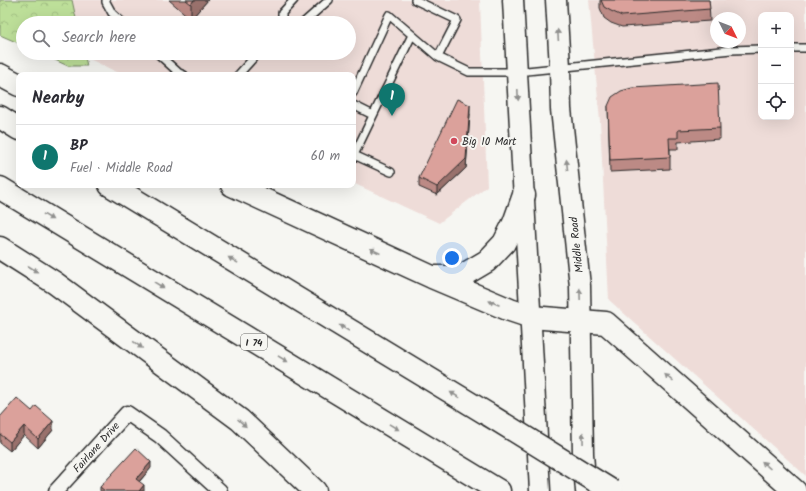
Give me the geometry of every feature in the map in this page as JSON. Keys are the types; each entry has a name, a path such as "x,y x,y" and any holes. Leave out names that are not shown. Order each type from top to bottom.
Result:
{"highway":[{"path":"0,76 16,84"},
{"path":"0,117 16,127"},
{"name":"I 74","path":"0,188 496,489"},
{"path":"115,188 612,491"},
{"path":"239,188 432,277 510,310 531,317 606,323 795,491"},
{"path":"432,277 460,277 487,261 504,243 514,223 524,195"},
{"path":"0,248 54,283 240,420 315,491"}],"main road":[{"path":"513,0 540,491"},
{"name":"Middle Road","path":"556,0 561,109 580,286 583,454 586,491"}],"street":[{"name":"Fairlane Drive","path":"56,491 127,413 160,436 220,491"}],"lane":[{"path":"106,0 112,13 115,16"},
{"path":"282,16 282,13 294,0"},
{"path":"311,16 329,0"},
{"path":"415,0 457,20 438,57"},
{"path":"356,86 389,15 438,57 469,72 517,72 723,51 758,49"},
{"path":"356,151 412,35"},
{"path":"794,48 806,48"},
{"path":"165,60 179,72"},
{"path":"241,72 252,60"},
{"path":"356,106 373,115"},
{"path":"356,156 391,172"}],"shaded area":[{"path":"59,0 480,0 487,186 439,223 356,184 356,72 117,72 92,60 356,60 356,16 65,16"},
{"path":"589,0 806,0 806,476 609,300 600,121"}],"green space":[{"path":"0,0 72,0 75,16 16,16 16,42 0,35"},
{"path":"55,60 86,60 87,66 68,66"}],"building":[{"path":"186,0 194,0 191,4"},
{"path":"601,0 709,0 710,9 622,16 604,7"},
{"path":"718,83 720,128 678,130 678,138 669,138 670,157 610,160 608,106 612,97 621,91 632,88"},
{"name":"Big 10 Mart","path":"457,99 470,105 466,159 437,187 419,178"},
{"path":"17,398 32,411 36,406 53,421 38,439 24,426 10,442 0,434 0,417"},
{"path":"136,448 151,462 136,479 144,485 139,491 105,491 100,487"}],"place":[{"name":"BP","path":"392,116"},
{"name":"Big 10 Mart","path":"454,141"}]}
